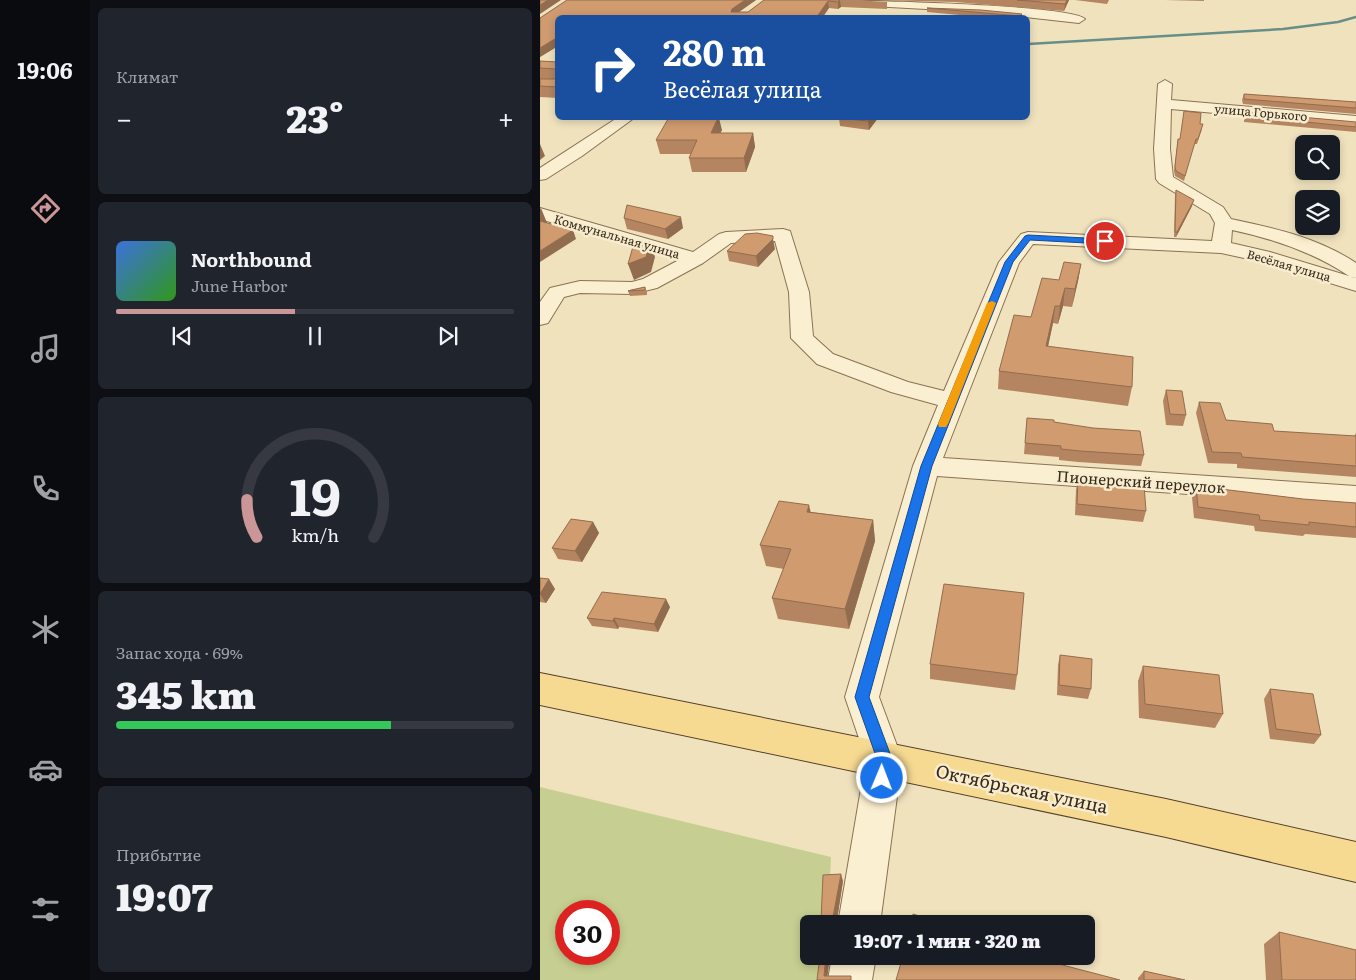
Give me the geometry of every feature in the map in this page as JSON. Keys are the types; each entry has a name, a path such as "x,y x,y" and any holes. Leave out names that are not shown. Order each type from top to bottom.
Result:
{"main road":[{"name":"Октябрьская улица","path":"540,689 1166,818 1356,862"}],"street":[{"path":"816,0 927,2 1079,19"},
{"path":"1165,84 1162,149 1165,178 1217,211 1224,223 1221,247"},
{"name":"улица Горького","path":"1165,104 1356,121"},
{"path":"540,175 576,153 623,120"},
{"name":"Коммунальная улица","path":"540,213 696,259"},
{"path":"1224,223 1270,232 1337,259 1356,272"},
{"path":"696,259 726,238 783,235 799,292 802,338 825,359 900,387 952,401 926,466 862,697 884,759 860,915"},
{"name":"Весёлая улица","path":"952,401 1009,262 1028,238 1221,247 1263,256 1356,285"},
{"name":"Коммунальная улица","path":"540,318 557,292 580,287 632,288 650,284 696,259"},
{"name":"Пионерский переулок","path":"926,466 1356,496"},
{"path":"850,980 852,965"}],"green space":[{"path":"540,787 831,857 828,915 800,915 800,965 826,965 825,980 540,980"}],"building":[{"path":"540,0 548,0 540,5"},
{"path":"567,0 745,0 732,9 731,12 748,12 764,0 840,0 838,2 828,1 818,15 555,15 555,39 540,48 540,18"},
{"path":"1017,0 1067,0 1065,4"},
{"path":"927,8 1022,14 1008,15"},
{"path":"540,61 555,62 555,69 540,68"},
{"path":"540,79 555,79 555,87 540,86"},
{"path":"1244,94 1356,102 1356,108 1244,99"},
{"path":"1184,111 1201,113 1200,124 1203,124 1198,139 1196,139 1185,176 1176,171 1175,166"},
{"path":"1245,112 1356,122 1356,127 1245,116"},
{"path":"667,120 717,120 711,133 753,133 744,158 689,158 697,140 656,140"},
{"path":"1176,190 1194,200 1177,232 1175,232"},
{"path":"627,205 681,217 665,229 624,218"},
{"path":"540,221 573,230 540,251"},
{"path":"757,233 773,236 773,239 756,256 727,251 745,234"},
{"path":"650,242 646,257 628,264 634,243"},
{"path":"1064,262 1081,264 1075,289 1065,288 1060,306 1055,306 1046,346 1133,357 1132,387 999,371 1014,315 1031,317 1042,278 1059,280"},
{"path":"645,287 645,290 628,291 631,290"},
{"path":"1166,390 1182,391 1186,415 1170,414"},
{"path":"1199,402 1220,403 1226,420 1272,424 1274,431 1356,436 1356,466 1242,457 1241,453 1212,452"},
{"path":"1027,418 1054,420 1054,422 1093,428 1140,431 1144,455 1080,451 1061,449 1061,446 1025,443"},
{"path":"1078,478 1144,485 1146,511 1077,504"},
{"path":"1196,486 1303,499 1356,503 1356,527 1309,522 1309,525 1260,520 1259,515 1198,507"},
{"path":"779,501 809,505 807,512 873,520 845,609 772,598 791,549 760,545"},
{"path":"571,519 593,522 575,551 552,548"},
{"path":"540,578 549,579 540,594"},
{"path":"944,584 1024,593 1017,675 930,664"},
{"path":"602,592 666,599 654,624 614,618 613,621 587,618"},
{"path":"1060,655 1092,659 1091,689 1059,685"},
{"path":"1143,666 1219,675 1223,714 1145,704"},
{"path":"1270,689 1313,694 1321,735 1276,729"},
{"path":"841,874 833,915 821,915 823,875"},
{"path":"1279,932 1356,950 1356,980 1282,980"},
{"path":"819,965 825,965 824,976 851,976 851,980 817,980"},
{"path":"900,965 1062,965 1120,980 896,980"},
{"path":"1144,971 1185,980 1144,980"}],"waterway":[{"path":"1030,44 1283,29 1338,22 1356,17"}],"slow traffic":[{"path":"943,424 992,303"}],"route":[{"path":"882,778 884,759 862,697 926,466 1009,262 1028,238 1105,241"}]}
